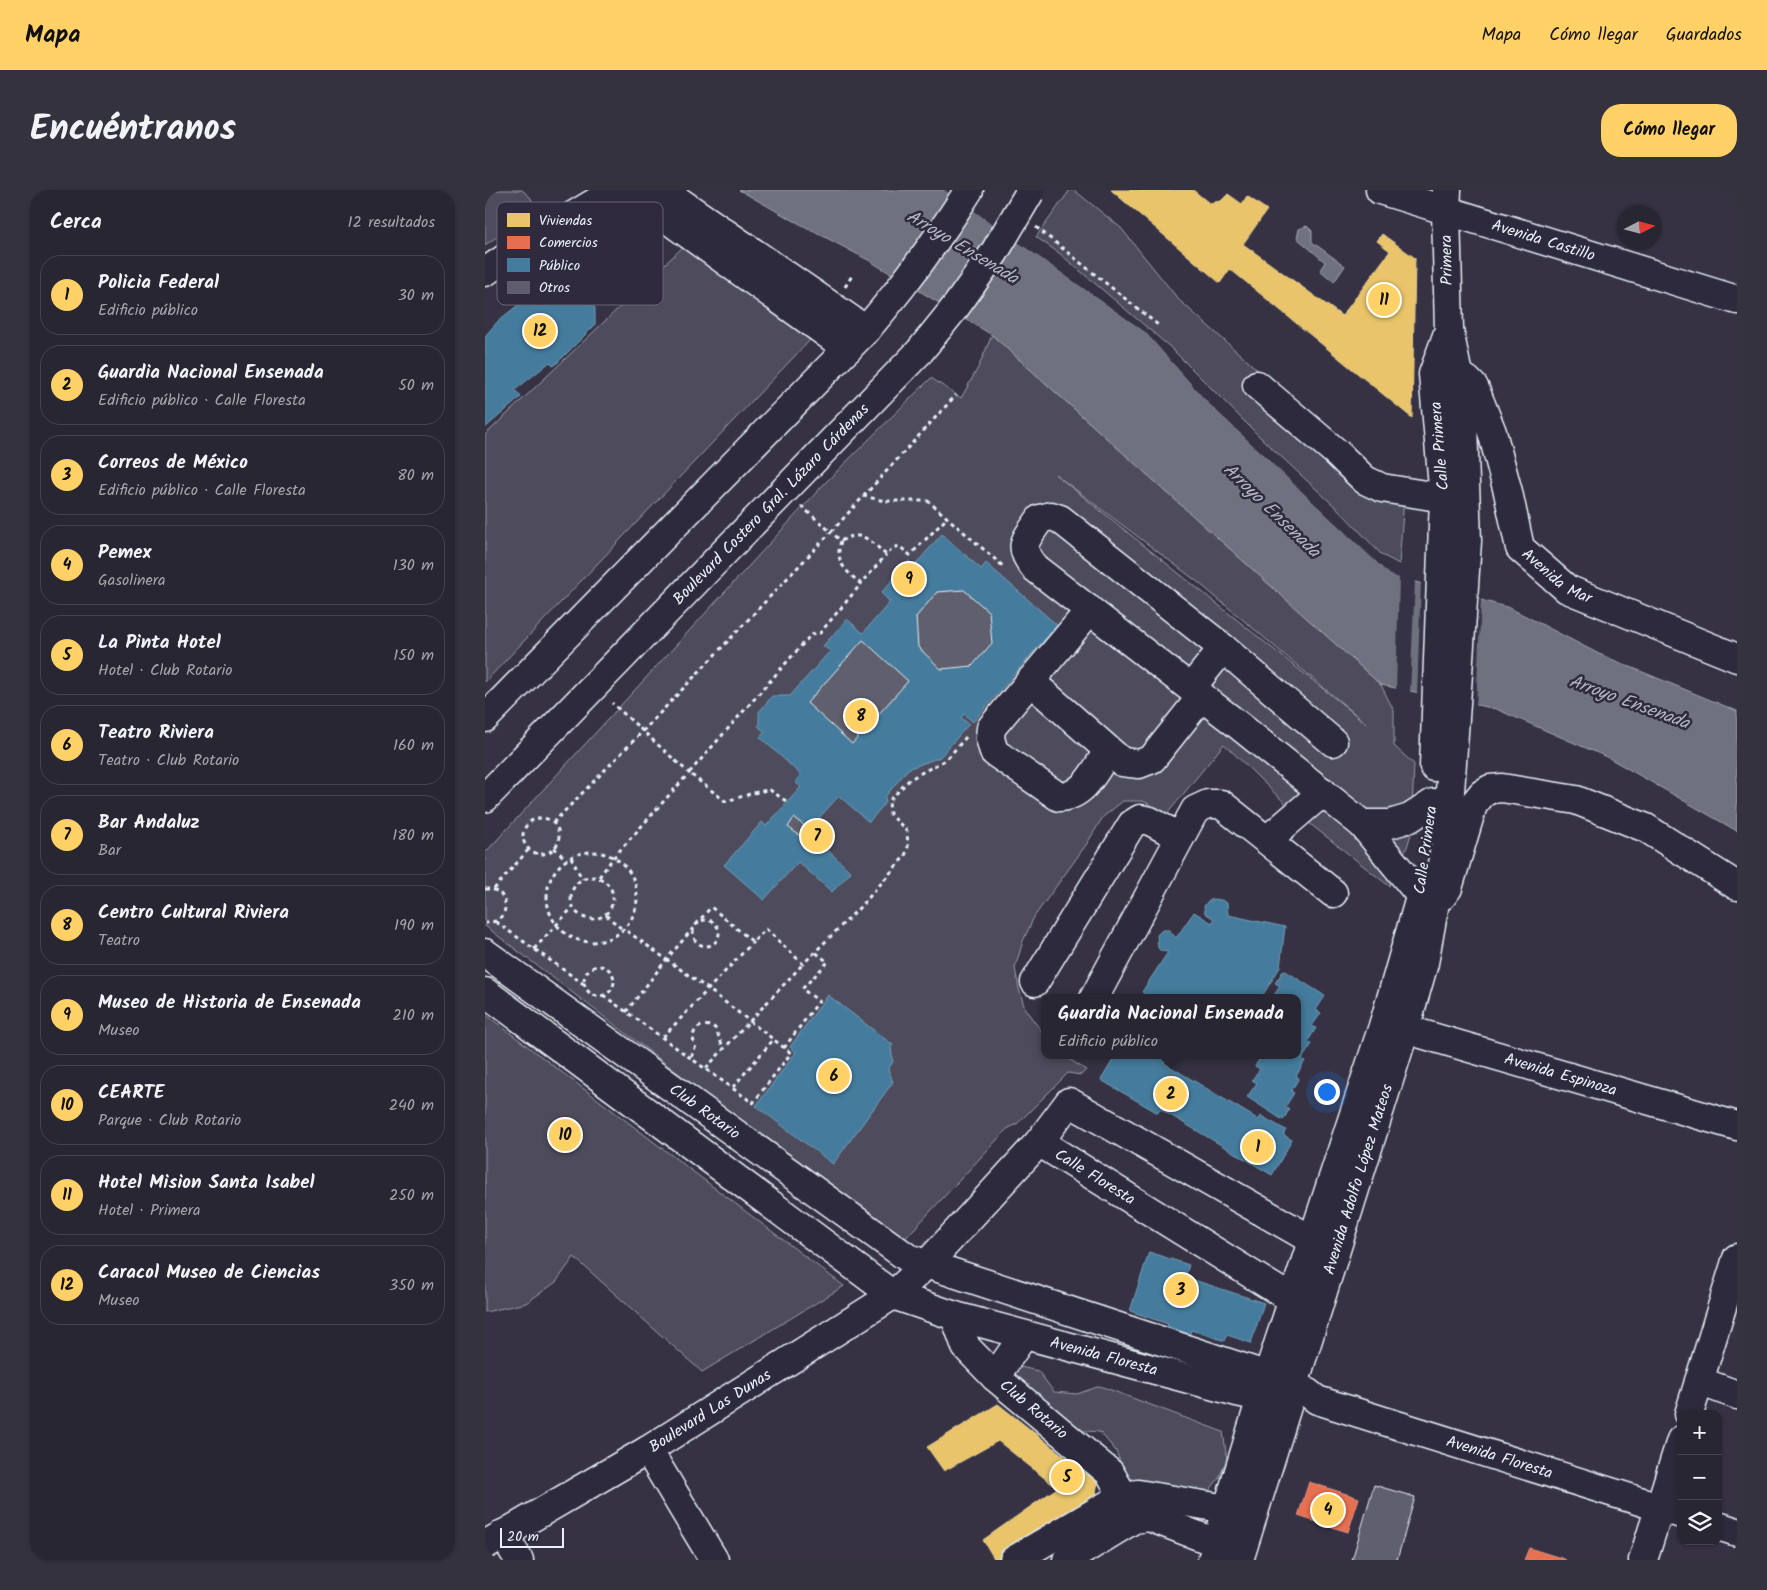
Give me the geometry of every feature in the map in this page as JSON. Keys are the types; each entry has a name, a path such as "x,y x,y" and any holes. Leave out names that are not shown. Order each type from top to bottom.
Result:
{"main road":[{"path":"596,202 616,190"},
{"path":"627,190 647,202"},
{"path":"635,190 680,202 864,332"},
{"path":"485,718 864,332 917,266 951,220 969,190"},
{"name":"Avenida Castillo","path":"1380,190 1446,200 1737,300"},
{"name":"Boulevard Costero Gral. Lázaro Cárdenas","path":"485,798 920,351 957,305 994,253 1031,191"},
{"name":"Primera","path":"1446,200 1449,330"},
{"path":"663,212 864,332"},
{"path":"485,272 497,264"},
{"name":"Calle Primera","path":"1449,330 1446,375 1444,498 1455,542"},
{"name":"Calle Primera","path":"1394,1026 1428,896 1427,860 1442,798 1462,395 1446,375"},
{"name":"Avenida Mar","path":"1446,375 1467,380 1474,387 1492,432 1520,548 1567,589 1737,658"},
{"path":"1257,386 1337,453 1365,480 1382,488 1444,498"},
{"path":"1333,742 1223,648 1060,518 1051,516 1039,519 1024,543 1025,557 1035,568 1197,692 1362,824 1428,896 1442,896 1447,888 1473,805 1482,794 1490,789 1503,788 1576,800 1646,828 1737,886"},
{"path":"1090,610 991,728 990,738 994,752 1059,797 1068,797 1081,790 1108,751"},
{"path":"1030,682 1122,762 1139,764 1152,759 1197,692 1223,648"},
{"path":"1267,840 1323,792"},
{"path":"1362,824 1391,824 1410,818 1442,798"},
{"path":"1096,994 1195,810 1208,804 1221,804 1333,893"},
{"path":"1035,982 1132,824 1141,819 1150,821 1180,838"},
{"name":"Club Rotario","path":"485,953 908,1258 927,1264"},
{"path":"485,992 893,1295"},
{"name":"Avenida Espinoza","path":"1394,1026 1737,1126"},
{"name":"Avenida Adolfo López Mateos","path":"1239,1560 1279,1389 1293,1300 1312,1240 1394,1026"},
{"name":"Avenida Adolfo López Mateos","path":"1214,1552 1227,1509 1279,1389 1394,1026"},
{"path":"1039,1142 1069,1102 1312,1240"},
{"name":"Calle Floresta","path":"927,1264 1039,1142 1293,1300"},
{"path":"1690,1410 1737,1258"},
{"name":"Boulevard Las Dunas","path":"494,1540 648,1450 893,1295 927,1264"},
{"name":"Avenida Floresta","path":"927,1264 1279,1389 1670,1511"},
{"name":"Avenida Floresta","path":"893,1295 955,1316 1024,1335 1279,1389"},
{"name":"Club Rotario","path":"955,1316 966,1347 995,1377 1110,1473 1123,1496"},
{"path":"995,1377 1024,1335"},
{"path":"1699,1381 1737,1395"},
{"path":"648,1450 714,1560"},
{"path":"1643,1560 1670,1511 1679,1455"},
{"path":"1014,1560 1123,1496 1138,1494 1227,1509"},
{"path":"1067,1560 1135,1519 1149,1517 1214,1552"},
{"path":"1722,1527 1737,1532"},
{"path":"494,1540 519,1560"}],"path":[{"path":"1045,234 1158,325"},
{"path":"553,823 831,532 955,395"},
{"path":"783,490 841,541"},
{"path":"863,496 885,501 928,501 1008,571"},
{"path":"599,877 614,857 809,637 815,633 820,633 893,548 899,546 910,555 947,518"},
{"path":"861,584 843,566 838,549 841,541 856,535 866,537 886,556"},
{"path":"593,685 642,732 725,801 737,799 757,791 770,790 786,802"},
{"path":"706,1068 803,964 863,904 905,856 908,847 907,830 891,814 889,801 910,779 947,759 967,735"},
{"path":"542,818 553,823 559,832 557,844 554,848 545,854 529,849 524,838 527,826 531,822 542,818"},
{"path":"554,848 567,860"},
{"path":"494,889 529,849"},
{"path":"600,852 614,857 626,867 634,879 637,894 636,909 630,923 606,940 592,943 577,940 564,932 556,924 549,908 547,893 551,879 559,866 571,857 585,853 600,852"},
{"path":"571,857 582,879"},
{"path":"599,877 612,888 614,896 611,909 606,915 592,920 579,914 573,907 571,896 573,890 582,879 599,877"},
{"path":"485,889 494,889 503,896 505,908 504,913 496,922 485,924"},
{"path":"534,949 573,907"},
{"path":"626,1012 666,960 711,907 753,942"},
{"path":"603,995 753,1103 791,1053 708,989 606,915"},
{"path":"707,919 715,923 719,935 715,942 702,946 695,940 692,932 696,924 707,919"},
{"path":"496,922 585,985 590,993 603,995 609,992 614,984 613,974 606,967 596,966 591,968 585,976 585,985"},
{"path":"663,1037 766,929 803,964"},
{"path":"784,1048 819,1001 802,989 827,962 815,952"},
{"path":"691,1057 696,1046 693,1042 693,1034 695,1030 706,1024 715,1028 724,1049"},
{"path":"733,1088 773,1040"}],"shaded area":[{"path":"485,190 522,190 533,202 497,202 497,237 485,245"},
{"path":"1070,190 1074,190 1121,228 1179,300 1370,470 1405,486 1399,564 1382,555 1341,512 1262,439 1170,347 1059,253 1036,237"},
{"path":"684,246 810,340 485,682 485,435 622,305 663,305 663,266"},
{"path":"992,335 1381,685 1394,711 1394,746 1414,764 1411,834 1389,886 1290,808 1224,744 1167,814 1143,801 1123,801 1103,817 1086,845 1034,917 1023,941 1015,968 1025,1009 1041,1031 1041,1059 1069,1059 1086,1070 1081,1075 1068,1073 1017,1124 1007,1129 901,1243 485,926 485,853 826,482 931,378 961,398 978,368","holes":["1055,474 1199,583 1367,724"]},
{"path":"485,1014 844,1286 702,1372 574,1257 556,1282 526,1303 485,1312"},
{"path":"1016,1366 1038,1371 1054,1392 1077,1394 1100,1386 1223,1432 1227,1459 1219,1478 1202,1500 1126,1477 1116,1451 1100,1432 1073,1430 1008,1379"}],"water":[{"name":"Arroyo Ensenada","path":"739,190 944,190 1145,332 1207,402 1390,575 1510,608 1599,654 1737,711 1737,831 1609,758 1496,709 1381,685 992,335 870,261"},
{"path":"1307,226 1312,231 1312,242 1345,266 1334,282 1320,270 1325,262 1297,238 1299,229"}],"pier":[{"path":"944,190 949,190 1147,331 1209,400 1392,573 1415,580 1410,694 1396,691 1399,578 1390,575 1207,402 1145,332"},
{"path":"1421,581 1481,598 1476,708 1417,695"}],"building: Viviendas":[{"path":"1111,190 1193,190 1209,203 1221,201 1228,194 1242,204 1247,196 1267,210 1243,244 1342,316 1390,251 1377,241 1382,234 1415,258 1412,418 1230,269 1220,283"},
{"path":"998,1404 1098,1483 1096,1491 1098,1497 998,1560 995,1560 983,1540 1057,1488 998,1441 944,1471 927,1447"}],"building: Comercios":[{"path":"1309,1482 1359,1498 1348,1532 1298,1516"},
{"path":"1529,1548 1564,1559 1566,1560 1524,1560"}],"building: Público":[{"path":"518,305 593,305 595,308 595,325 554,366 550,362 515,390 521,397 485,428 485,336 499,320"},
{"path":"942,534 981,569 986,563 1057,625 973,722 964,714 961,718 969,724 940,757 908,769 885,797 886,802 869,822 839,796 807,831 851,872 832,892 798,862 764,900 724,865 762,822 766,826 801,787 795,782 801,775 760,737 765,732 759,727 759,712 772,696 790,696 830,651 823,646 847,619 863,633 890,602 881,593 909,561 914,566"},
{"path":"1214,899 1227,903 1228,915 1285,927 1280,967 1263,994 1145,994 1142,992 1168,952 1161,951 1158,948 1157,935 1162,930 1169,930 1176,938 1194,912 1212,923 1214,919 1205,913 1204,906 1208,901"},
{"path":"1284,970 1325,996 1316,1010 1321,1013 1312,1026 1316,1028 1308,1041 1312,1044 1302,1059 1305,1061 1296,1076 1299,1078 1291,1091 1294,1093 1285,1107 1289,1110 1283,1120 1247,1097 1257,1083 1252,1080 1260,1069 1255,1066 1259,1059 1301,1059 1301,994 1275,994 1280,986 1275,983"},
{"path":"828,995 893,1045 891,1047 893,1062 888,1069 893,1082 833,1164 756,1106 796,1052 790,1047"},
{"path":"1114,1059 1166,1059 1164,1063 1259,1120 1261,1116 1286,1130 1283,1135 1292,1140 1272,1175 1160,1109 1158,1113 1101,1080"},
{"path":"1149,1252 1189,1265 1185,1277 1264,1303 1251,1343 1227,1335 1225,1341 1191,1330 1189,1336 1166,1329 1168,1324 1130,1311"}],"building: Otros":[{"path":"964,590 989,612 992,643 972,666 941,669 918,647 916,617 937,592"},
{"path":"863,640 908,681 852,744 807,703"},
{"path":"794,818 806,827 799,835 788,827"},
{"path":"1374,1485 1415,1497 1397,1560 1352,1560"}],"place":[{"name":"Hotel Mision Santa Isabel","path":"1384,300"},
{"name":"Caracol Museo de Ciencias","path":"540,331"},
{"name":"Museo de Historia de Ensenada","path":"909,579"},
{"name":"Centro Cultural Riviera","path":"861,716"},
{"name":"Bar Andaluz","path":"817,836"},
{"name":"Teatro Riviera","path":"834,1076"},
{"name":"Guardia Nacional Ensenada","path":"1171,1094"},
{"name":"CEARTE","path":"565,1135"},
{"name":"Policia Federal","path":"1258,1147"},
{"name":"Correos de México","path":"1181,1290"},
{"name":"La Pinta Hotel","path":"1067,1477"},
{"name":"Pemex","path":"1328,1510"}]}
